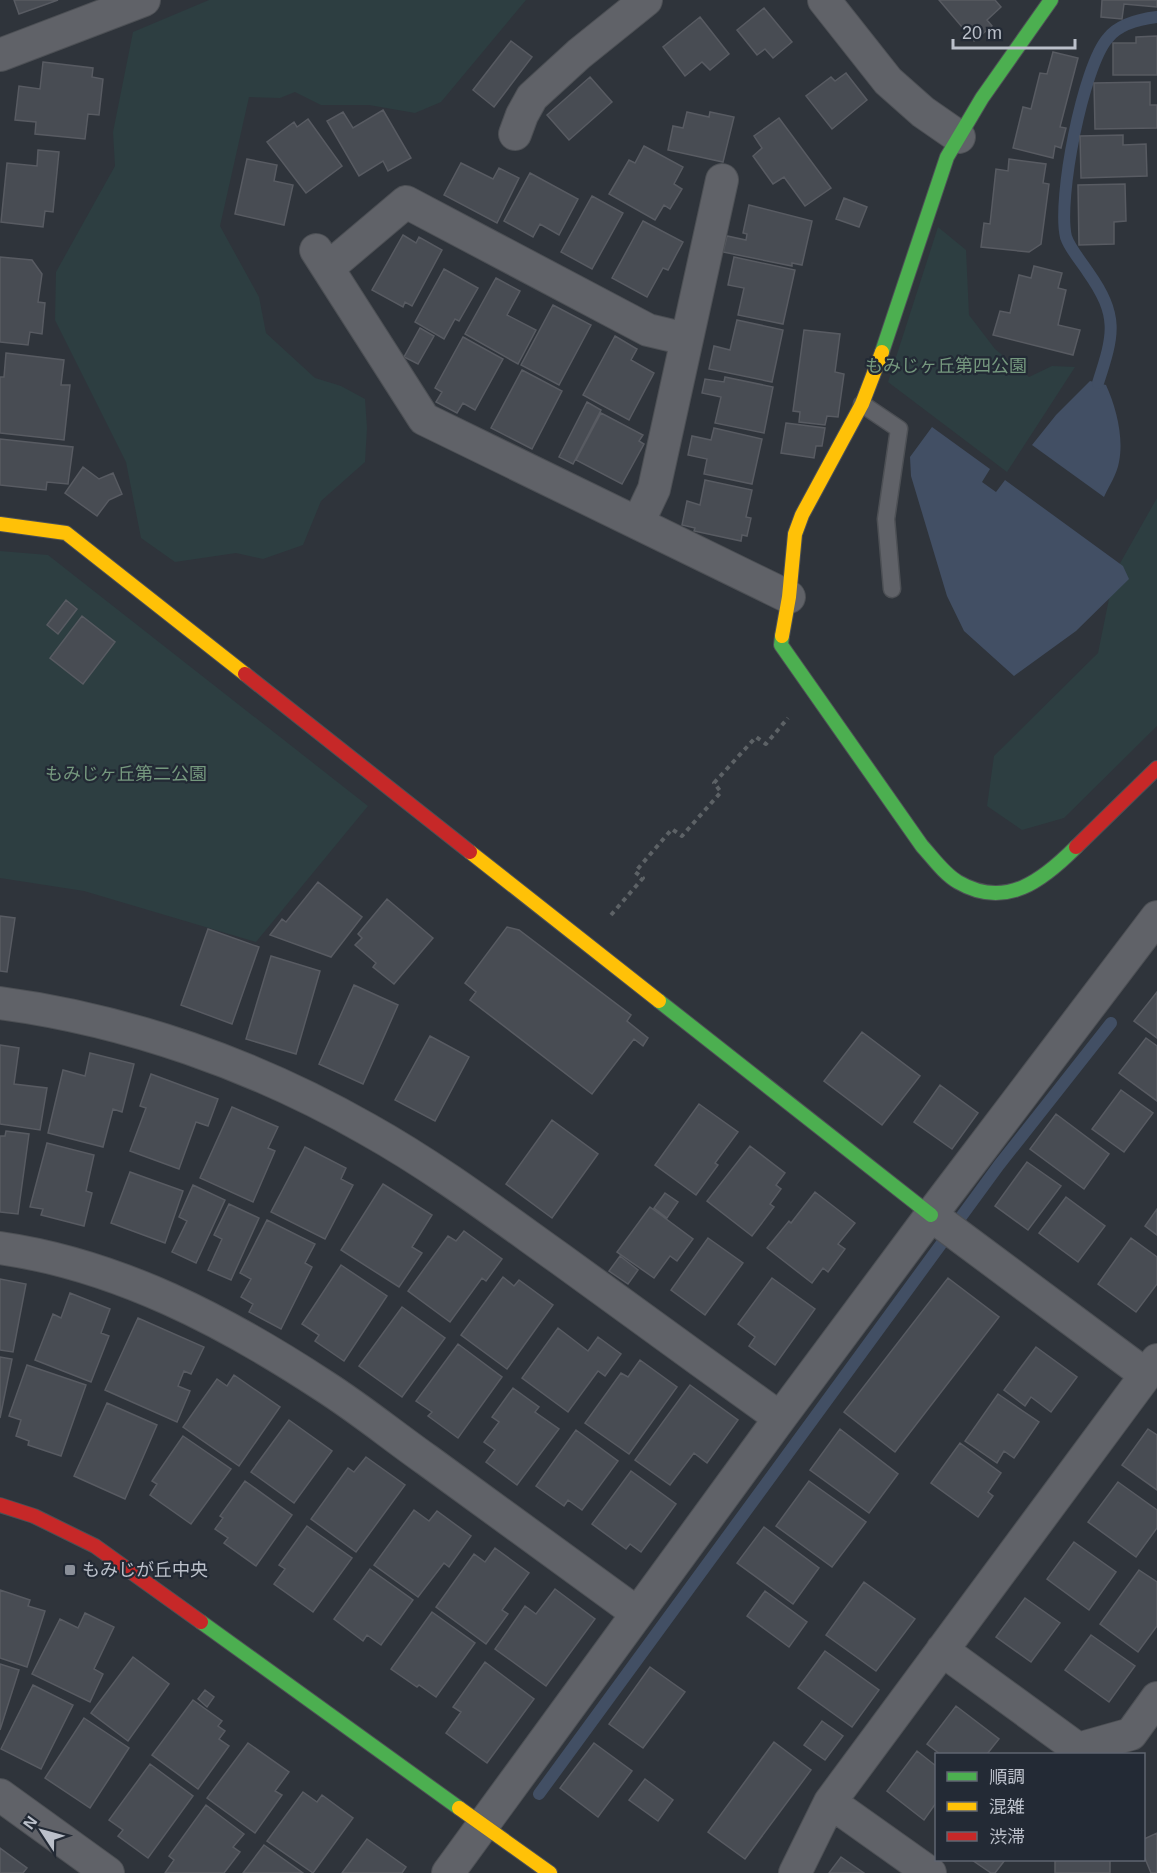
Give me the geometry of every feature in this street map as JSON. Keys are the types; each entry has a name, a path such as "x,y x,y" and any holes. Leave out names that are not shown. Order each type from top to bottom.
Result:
{"street":[{"path":"0,55 144,0"},
{"path":"515,134 532,97 579,54 646,0"},
{"path":"824,0 888,81 923,112 959,136"},
{"path":"1047,2 982,98 947,158 877,368 862,404 802,515 795,534 789,597 781,645 922,846 957,882 981,892 1007,892 1031,885 1056,867 1157,768"},
{"path":"638,523 654,489 722,180"},
{"path":"686,339 648,330 406,202 322,259 424,419 789,597"},
{"path":"0,524 66,532 944,1225 1151,1368 830,1802 795,1873"},
{"path":"448,1873 780,1418 944,1225 1157,917"},
{"path":"0,1003 42,1009 123,1028 209,1055 289,1088 366,1128 440,1172 780,1418"},
{"path":"0,1248 87,1268 148,1289 213,1319 260,1345 326,1387 637,1613"},
{"path":"0,1505 34,1516 95,1546 550,1873"},
{"path":"942,1650 1078,1749 1131,1734 1157,1698"},
{"path":"0,1795 108,1873"},
{"path":"830,1802 930,1873"}],"lane":[{"path":"862,404 899,429 886,519 892,589"}],"path":[{"path":"587,943 643,878 635,872 672,829 682,836 721,792 714,783 756,737 766,744 795,710"}],"green space":[{"path":"209,0 526,0 441,102 415,113 369,105 321,105 295,92 280,98 249,97 220,226 259,297 266,333 315,378 341,386 365,399 367,428 365,462 321,501 303,545 263,559 236,553 175,562 141,538 126,462 55,320 56,272 115,166 113,132 133,32"},
{"name":"もみじヶ丘第四公園","path":"938,227 966,250 969,315 995,349 1029,377 1052,366 1075,367 1007,472 888,382"},
{"path":"1157,498 1157,726 1064,818 1022,830 987,806 994,756 1098,653 1114,574"},
{"name":"もみじヶ丘第二公園","path":"0,551 48,555 368,806 256,942 84,891 0,878"}],"water":[{"path":"1090,381 1106,385 1116,412 1120,432 1118,466 1104,497 1032,445 1056,415"},
{"path":"932,427 990,469 982,482 996,492 1005,480 1123,566 1129,579 1076,631 1014,676 964,631 947,596 911,476 910,457"}],"building":[{"path":"14,0 58,0 19,14"},
{"path":"939,0 995,0 1001,7 987,20 992,26 974,41"},
{"path":"1102,0 1157,0 1157,7 1124,4 1122,19 1101,17"},
{"path":"764,8 792,42 773,58 765,49 757,55 737,30"},
{"path":"700,17 729,54 710,70 702,62 685,76 663,47"},
{"path":"1157,36 1157,75 1113,75 1113,43 1136,43 1136,37"},
{"path":"511,41 532,57 494,107 473,90"},
{"path":"1053,52 1078,58 1060,127 1066,128 1061,148 1055,146 1053,158 1013,148 1023,107 1031,109 1040,73 1047,74"},
{"path":"43,62 93,68 92,77 103,79 99,115 88,114 85,139 35,134 36,122 15,120 19,86 40,89"},
{"path":"846,73 867,100 832,129 806,96 831,77 835,81"},
{"path":"590,77 612,102 569,140 547,115"},
{"path":"1150,82 1150,105 1157,105 1157,128 1095,129 1094,83"},
{"path":"383,110 411,158 388,171 383,161 359,176 327,121 343,112 353,128"},
{"path":"687,112 709,117 710,112 734,117 723,162 668,150 673,126 683,128"},
{"path":"779,118 831,188 805,206 784,177 773,184 753,156 762,148 754,136"},
{"path":"308,119 342,166 306,193 267,142 294,122 297,127"},
{"path":"1123,135 1123,145 1146,144 1147,176 1081,178 1080,136"},
{"path":"644,146 683,167 674,184 682,189 670,209 664,205 655,220 609,194 629,160 635,163"},
{"path":"38,150 59,152 53,212 45,211 43,227 1,222 7,163 37,166"},
{"path":"247,159 277,165 274,181 293,185 284,225 235,214"},
{"path":"1009,159 1046,164 1043,183 1049,184 1041,244 1029,252 981,247 984,223 990,224 996,169 1008,171"},
{"path":"461,163 493,179 499,168 519,178 497,223 444,195"},
{"path":"530,173 578,199 559,235 540,224 533,237 504,221"},
{"path":"1125,184 1126,221 1114,222 1114,244 1079,245 1078,185"},
{"path":"592,196 623,213 592,269 561,252"},
{"path":"844,198 867,207 859,227 836,219"},
{"path":"749,205 812,221 802,265 792,263 792,266 723,252 727,236 746,240 747,234 743,233"},
{"path":"643,221 683,242 668,270 663,268 647,297 612,278"},
{"path":"403,235 416,243 419,237 442,250 412,306 405,302 403,307 372,290"},
{"path":"0,257 32,260 42,274 38,302 45,303 42,334 30,332 28,345 0,342"},
{"path":"734,257 795,270 783,324 738,315 744,288 728,285"},
{"path":"1034,266 1062,273 1058,288 1066,290 1058,325 1080,330 1073,355 993,335 1000,311 1010,313 1019,275 1031,278"},
{"path":"444,269 478,288 459,321 455,319 444,339 415,322"},
{"path":"496,278 520,291 507,315 536,330 518,364 465,334"},
{"path":"553,305 591,325 559,385 521,365"},
{"path":"737,320 783,330 772,382 709,369 714,346 730,350"},
{"path":"420,328 434,336 418,364 404,357"},
{"path":"804,330 840,334 835,372 844,374 838,417 827,416 825,425 799,422 800,412 793,411"},
{"path":"615,336 637,349 631,360 654,373 629,420 583,395"},
{"path":"463,337 503,359 475,410 463,403 457,413 436,402 442,392 435,388"},
{"path":"6,353 64,360 61,385 70,385 64,440 0,433 0,377 4,377"},
{"path":"522,370 562,391 532,449 491,428"},
{"path":"725,377 773,387 764,433 715,423 721,397 702,393 705,379 724,382"},
{"path":"587,402 601,410 573,464 559,457"},
{"path":"601,413 643,435 639,441 644,444 622,484 576,460"},
{"path":"786,423 825,428 822,446 816,446 814,458 781,453"},
{"path":"714,428 762,439 752,484 704,474 707,459 688,455 692,436 711,440"},
{"path":"0,439 73,447 68,484 47,482 46,490 0,485"},
{"path":"83,467 99,479 113,473 122,494 109,500 97,516 65,493"},
{"path":"705,480 752,490 746,517 751,518 747,536 742,535 741,541 694,531 695,528 682,525 687,501 700,505"},
{"path":"66,600 77,609 58,634 47,625"},
{"path":"82,616 115,642 83,684 50,658"},
{"path":"318,882 362,917 331,957 270,935 282,919 286,922"},
{"path":"387,899 433,938 394,984 373,967 376,963 355,945 362,938 358,934"},
{"path":"0,916 15,918 7,972 0,971"},
{"path":"507,927 519,930 631,1015 627,1021 648,1038 643,1046 634,1039 592,1094 470,1000 476,992 465,983"},
{"path":"208,929 259,947 232,1024 181,1005"},
{"path":"271,956 320,971 296,1054 246,1039"},
{"path":"354,985 398,1005 363,1084 319,1064"},
{"path":"1157,992 1157,1038 1134,1021"},
{"path":"862,1032 920,1076 882,1125 824,1081"},
{"path":"430,1036 469,1057 435,1121 395,1100"},
{"path":"1146,1038 1157,1046 1157,1101 1119,1073"},
{"path":"0,1045 19,1048 14,1084 47,1088 40,1130 0,1124"},
{"path":"90,1053 134,1064 122,1112 113,1109 103,1147 48,1133 63,1070 85,1076"},
{"path":"151,1074 218,1099 208,1126 196,1122 179,1169 130,1151 146,1108 140,1106"},
{"path":"940,1085 978,1113 952,1149 914,1122"},
{"path":"1121,1090 1153,1113 1124,1152 1092,1129"},
{"path":"699,1104 738,1132 715,1163 718,1165 696,1195 655,1165"},
{"path":"232,1107 278,1127 268,1148 275,1151 253,1202 200,1178"},
{"path":"1056,1114 1109,1154 1084,1189 1030,1149"},
{"path":"552,1120 598,1154 552,1218 506,1184"},
{"path":"6,1131 29,1134 18,1214 0,1212 0,1136 5,1136"},
{"path":"47,1143 94,1155 86,1191 92,1193 84,1226 41,1215 43,1209 30,1207"},
{"path":"750,1146 785,1173 776,1185 781,1189 770,1204 774,1207 752,1236 707,1201"},
{"path":"305,1147 346,1168 341,1179 353,1185 325,1239 271,1212"},
{"path":"1027,1162 1061,1186 1028,1230 995,1206"},
{"path":"130,1172 183,1191 165,1243 111,1223"},
{"path":"383,1184 432,1215 412,1247 422,1253 399,1287 341,1250"},
{"path":"193,1185 225,1200 196,1263 172,1252 187,1221 179,1217"},
{"path":"815,1192 855,1223 838,1244 845,1249 828,1272 823,1268 812,1283 767,1248 789,1221 791,1223"},
{"path":"665,1193 678,1202 667,1218 654,1208"},
{"path":"1066,1197 1105,1226 1078,1262 1039,1233"},
{"path":"229,1204 259,1218 231,1280 208,1270 222,1239 214,1235"},
{"path":"650,1207 693,1239 677,1261 670,1256 654,1278 617,1252"},
{"path":"1157,1209 1157,1235 1145,1226"},
{"path":"267,1220 315,1244 305,1263 312,1267 281,1329 249,1312 253,1304 241,1297 251,1279 240,1273"},
{"path":"464,1231 502,1259 486,1281 482,1278 450,1322 408,1291 448,1236 456,1241"},
{"path":"708,1238 743,1263 705,1315 671,1290"},
{"path":"1131,1238 1157,1257 1157,1284 1136,1312 1098,1284"},
{"path":"620,1256 638,1270 628,1284 609,1271"},
{"path":"341,1265 387,1296 344,1361 315,1341 319,1335 302,1324"},
{"path":"503,1277 514,1286 519,1280 553,1305 507,1369 461,1335"},
{"path":"772,1278 815,1309 775,1365 749,1346 755,1337 738,1324"},
{"path":"948,1278 999,1317 895,1452 844,1412"},
{"path":"0,1279 26,1284 13,1352 0,1350"},
{"path":"70,1293 110,1309 101,1333 109,1336 91,1382 35,1360 53,1314 61,1318"},
{"path":"402,1307 445,1338 402,1397 359,1366"},
{"path":"138,1318 204,1347 191,1374 184,1371 178,1386 190,1391 177,1422 105,1390"},
{"path":"558,1328 588,1351 598,1337 621,1354 605,1376 598,1371 568,1412 522,1378"},
{"path":"458,1344 502,1377 458,1438 428,1416 432,1412 416,1401"},
{"path":"1036,1347 1077,1377 1051,1412 1031,1397 1025,1406 1004,1390"},
{"path":"0,1357 12,1359 0,1418"},
{"path":"640,1360 677,1387 629,1454 585,1423 621,1373 628,1377"},
{"path":"27,1365 86,1385 61,1456 28,1445 29,1441 16,1436 21,1420 9,1416"},
{"path":"234,1375 280,1407 239,1466 183,1427 217,1379 227,1386"},
{"path":"690,1385 738,1420 707,1463 694,1453 670,1485 635,1460"},
{"path":"513,1388 539,1407 535,1412 559,1429 517,1485 486,1462 495,1450 484,1442 499,1422 492,1417"},
{"path":"998,1394 1039,1422 1014,1458 1004,1451 997,1463 965,1441"},
{"path":"107,1403 157,1425 125,1499 74,1476"},
{"path":"289,1420 332,1451 294,1503 251,1472"},
{"path":"840,1429 898,1474 869,1513 810,1470"},
{"path":"1148,1429 1157,1435 1157,1490 1122,1465"},
{"path":"576,1430 618,1461 582,1510 568,1500 564,1506 536,1486"},
{"path":"183,1436 231,1469 191,1524 150,1495 157,1484 152,1481"},
{"path":"960,1443 1001,1473 988,1492 993,1496 978,1517 931,1483"},
{"path":"366,1457 405,1485 356,1552 311,1519 348,1468 354,1472"},
{"path":"631,1471 676,1504 641,1552 630,1544 626,1549 592,1524"},
{"path":"245,1481 292,1515 256,1566 224,1543 228,1538 215,1529 223,1518 220,1516"},
{"path":"809,1481 866,1522 832,1567 776,1526"},
{"path":"1118,1482 1157,1510 1157,1528 1136,1557 1088,1522"},
{"path":"414,1510 429,1521 437,1511 471,1536 449,1567 444,1563 418,1597 374,1565"},
{"path":"307,1526 352,1558 313,1612 274,1584 285,1569 279,1565"},
{"path":"764,1527 819,1568 793,1604 737,1563"},
{"path":"1074,1542 1116,1572 1089,1610 1047,1579"},
{"path":"495,1548 529,1573 502,1610 508,1614 486,1644 436,1607 474,1554 485,1562"},
{"path":"370,1569 413,1600 381,1645 367,1635 363,1641 334,1619"},
{"path":"1139,1570 1157,1582 1157,1626 1138,1652 1100,1624"},
{"path":"864,1582 915,1619 876,1671 826,1635"},
{"path":"555,1589 595,1619 546,1686 495,1649 525,1606 536,1614"},
{"path":"0,1590 30,1600 28,1606 45,1611 27,1667 0,1658"},
{"path":"765,1591 807,1622 789,1647 747,1616"},
{"path":"1025,1598 1060,1623 1031,1662 996,1637"},
{"path":"432,1612 475,1643 436,1697 391,1669"},
{"path":"85,1613 114,1627 94,1669 103,1674 90,1702 32,1674 60,1619 78,1628"},
{"path":"1091,1635 1135,1666 1109,1702 1065,1670"},
{"path":"825,1651 879,1690 852,1727 798,1688"},
{"path":"133,1657 169,1684 128,1741 91,1713"},
{"path":"485,1662 534,1699 487,1763 446,1733 461,1712 453,1707"},
{"path":"0,1664 19,1670 0,1730"},
{"path":"650,1667 685,1692 643,1748 609,1724"},
{"path":"33,1685 73,1705 41,1769 1,1749"},
{"path":"205,1690 214,1697 207,1707 198,1699"},
{"path":"193,1700 222,1721 218,1726 225,1731 219,1739 229,1746 198,1789 152,1755"},
{"path":"956,1706 999,1739 988,1753 939,1753 927,1744"},
{"path":"84,1718 129,1748 90,1808 45,1778"},
{"path":"822,1721 843,1736 825,1760 804,1745"},
{"path":"774,1742 811,1770 745,1859 708,1832"},
{"path":"248,1743 289,1772 275,1791 282,1795 255,1833 207,1798"},
{"path":"594,1743 632,1771 598,1817 560,1788"},
{"path":"917,1751 935,1765 935,1804 924,1820 887,1791"},
{"path":"150,1764 193,1796 148,1858 118,1836 123,1830 109,1820"},
{"path":"645,1779 673,1800 658,1821 629,1800"},
{"path":"303,1792 317,1802 322,1795 353,1818 313,1873 267,1841"},
{"path":"206,1805 244,1834 233,1847 240,1852 224,1873 165,1873 174,1860 169,1856"},
{"path":"1157,1833 1157,1873 1151,1873 1145,1858 1145,1839"},
{"path":"367,1839 406,1867 402,1873 342,1873"},
{"path":"264,1845 303,1873 243,1873"},
{"path":"0,1848 27,1868 23,1873 0,1873"},
{"path":"841,1857 864,1873 829,1873"},
{"path":"973,1861 1004,1861 995,1873 991,1873"},
{"path":"1055,1861 1110,1861 1110,1873 1055,1873"}],"waterway":[{"path":"1098,383 1108,351 1111,326 1105,301 1098,287 1066,237 1065,194 1069,165 1081,104 1099,53 1108,38 1118,29 1137,21 1157,17"},
{"path":"539,1794 999,1165 1111,1023"}],"traffic: fast":[{"path":"882,352 947,157 982,98 1051,0"},
{"path":"782,636 781,645 922,846 953,879 975,890 992,893 1008,892 1037,880 1076,847"},
{"path":"659,1001 931,1215"},
{"path":"201,1622 459,1808"}],"traffic: slow":[{"path":"782,636 789,597 795,534 802,515 862,404 882,352"},
{"path":"0,524 66,533 245,674"},
{"path":"470,852 659,1001"},
{"path":"459,1808 550,1873"}],"traffic: jam":[{"path":"245,674 470,852"},
{"path":"1076,847 1157,768"},
{"path":"0,1505 34,1516 95,1546 201,1622"}],"place":[{"name":"もみじが丘中央","path":"70,1570"}]}
